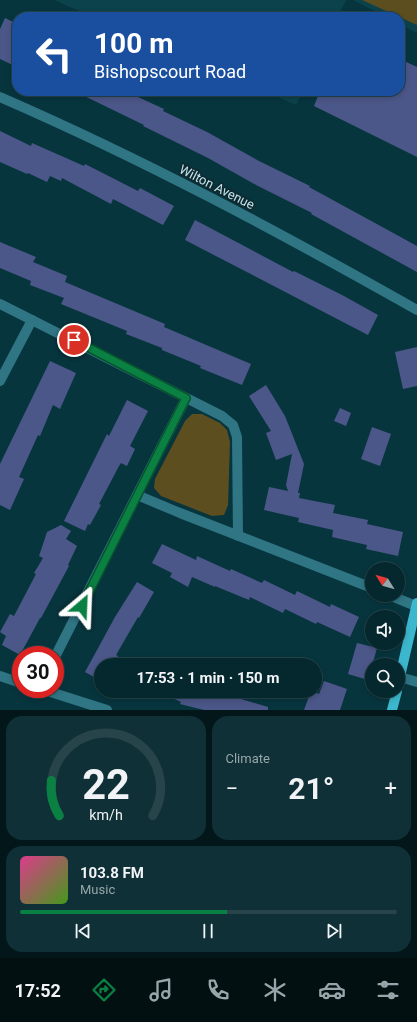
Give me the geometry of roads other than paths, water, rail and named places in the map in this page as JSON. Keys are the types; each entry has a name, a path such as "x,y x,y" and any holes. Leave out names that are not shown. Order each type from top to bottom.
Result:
{"main road":[{"path":"404,658 417,604"},
{"path":"392,710 395,698"}],"street":[{"name":"Wilton Avenue","path":"0,97 71,128 139,161 246,216 417,310"},
{"path":"0,304 222,416 233,424 238,441 238,536"},
{"path":"0,381 32,320"},
{"path":"61,646 186,398"},
{"path":"137,495 365,585"},
{"path":"405,600 417,604"},
{"path":"0,676 12,680"},
{"path":"405,681 417,682"},
{"path":"64,696 107,710"}]}
